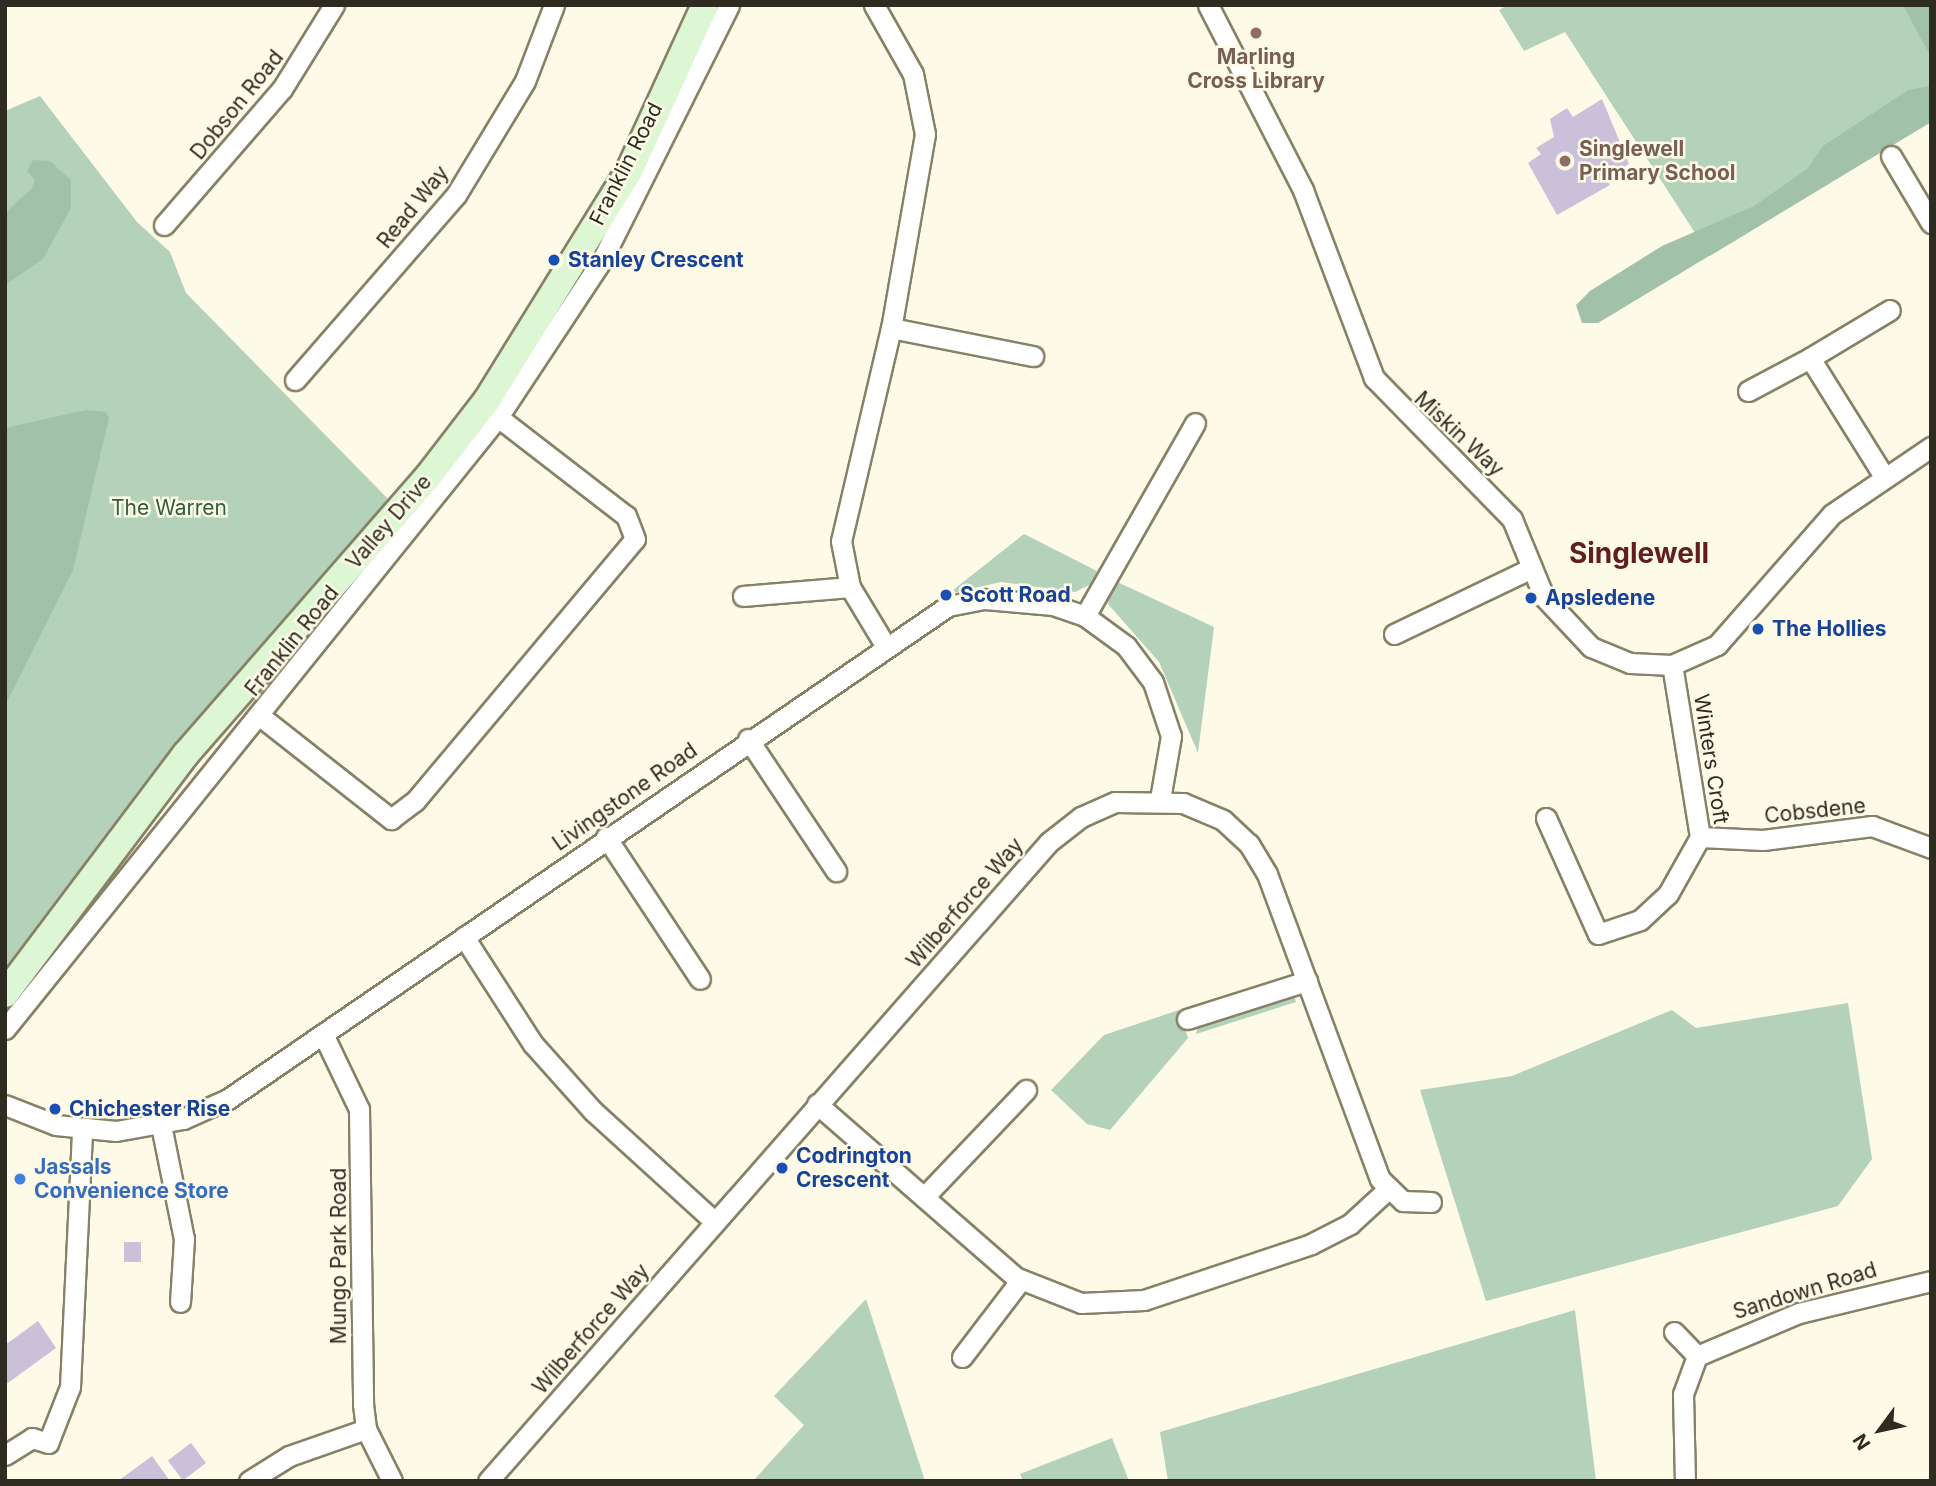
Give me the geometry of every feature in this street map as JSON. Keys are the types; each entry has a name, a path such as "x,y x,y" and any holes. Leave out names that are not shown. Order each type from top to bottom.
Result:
{"street":[{"name":"Dobson Road","path":"164,225 282,89 334,5"},
{"name":"Read Way","path":"295,380 456,195 525,81 554,5"},
{"name":"Franklin Road","path":"5,1029 260,716 498,417 602,260 729,5"},
{"path":"874,5 914,74 925,134 891,328 841,541 850,587 885,645"},
{"name":"Miskin Way","path":"1208,5 1303,190 1374,378 1402,414 1488,490 1512,519 1544,597 1591,647 1630,663 1672,665"},
{"name":"Valley Drive","path":"5,994 186,754 427,478 487,400 629,171 697,7"},
{"path":"1891,156 1931,223"},
{"path":"1748,391 1890,310"},
{"path":"891,328 1033,356"},
{"path":"1810,358 1883,475"},
{"path":"260,716 391,819 415,801 635,539 626,516 498,417"},
{"path":"1085,616 1195,423"},
{"path":"1672,665 1728,635 1832,514 1883,475 1931,447"},
{"path":"1395,634 1532,568"},
{"path":"743,596 850,587"},
{"name":"Livingstone Road","path":"5,1105 82,1130 161,1125 228,1099 885,645 948,606 985,599 1053,605 1085,616 1126,646 1153,682 1171,736 1160,799"},
{"name":"Winters Croft","path":"1546,818 1598,934 1640,920 1668,894 1700,837 1672,665"},
{"path":"748,739 836,871"},
{"name":"Wilberforce Way","path":"488,1481 817,1104 1056,836 1099,808 1160,799 1214,815 1249,844 1307,981 1387,1190"},
{"name":"Cobsdene","path":"1700,837 1763,841 1872,826 1931,848"},
{"path":"606,837 701,979"},
{"path":"464,937 533,1044 593,1111 715,1222"},
{"path":"1188,1021 1307,981"},
{"name":"Mungo Park Road","path":"323,1034 354,1091 362,1130 366,1429 392,1481"},
{"path":"924,1198 1026,1090"},
{"path":"817,1104 1020,1281 1082,1303 1144,1300 1328,1236 1387,1190 1407,1203 1431,1202"},
{"path":"161,1125 184,1239 180,1302"},
{"path":"5,1455 32,1438 48,1443 70,1387 82,1130"},
{"path":"962,1357 1020,1281"},
{"name":"Sandown Road","path":"1697,1356 1798,1312 1931,1281"},
{"path":"1674,1332 1697,1356 1683,1394 1685,1481"},
{"path":"249,1481 289,1455 366,1429"}],"green space":[{"path":"1508,5 1931,5 1931,122 1710,256 1565,32 1524,51 1499,10"},
{"path":"1903,5 1931,5 1931,57 1920,37"},
{"path":"1931,86 1931,122 1598,323 1582,323 1576,305 1590,291 1662,246 1754,206 1807,169 1823,146 1908,90"},
{"name":"The Warren","path":"40,96 137,222 170,252 186,293 390,501 5,972 5,111"},
{"path":"33,160 50,161 71,180 71,208 43,259 5,285 5,213 32,188 35,180 27,171"},
{"path":"86,410 106,412 109,418 73,570 5,706 5,428"},
{"path":"1024,534 1097,571 1091,584 1075,592 1001,582 948,594"},
{"path":"1113,580 1214,627 1198,753 1159,662 1108,604"},
{"path":"1293,991 1296,1002 1196,1034 1198,1026"},
{"path":"1848,1003 1872,1159 1838,1206 1486,1301 1420,1090 1512,1076 1672,1010 1696,1028"},
{"path":"1179,1010 1188,1038 1110,1130 1087,1124 1051,1090 1104,1035"},
{"path":"866,1299 925,1481 753,1481 804,1425 774,1396"},
{"path":"1575,1310 1596,1481 1168,1481 1160,1432"},
{"path":"1112,1438 1129,1481 1023,1481 1020,1474"}],"building":[{"path":"1602,99 1629,164 1606,178 1610,185 1557,215 1528,163 1541,154 1536,148 1554,137 1550,119 1567,108 1573,117"},
{"path":"124,1242 141,1242 141,1262 124,1262"},
{"path":"38,1321 56,1348 5,1385 5,1345"},
{"path":"191,1443 206,1463 183,1480 168,1460"},
{"path":"152,1456 170,1481 118,1481"}],"place":[{"name":"Marling Cross Library","path":"1256,33"},
{"name":"Singlewell Primary School","path":"1565,161"},
{"name":"Stanley Crescent","path":"554,260"},
{"name":"Scott Road","path":"946,595"},
{"name":"Apsledene","path":"1531,598"},
{"name":"The Hollies","path":"1758,629"},
{"name":"Chichester Rise","path":"55,1109"},
{"name":"Codrington Crescent","path":"782,1168"},
{"name":"Jassals Convenience Store","path":"20,1179"}],"district":[{"name":"Singlewell","path":"1639,553"}]}
